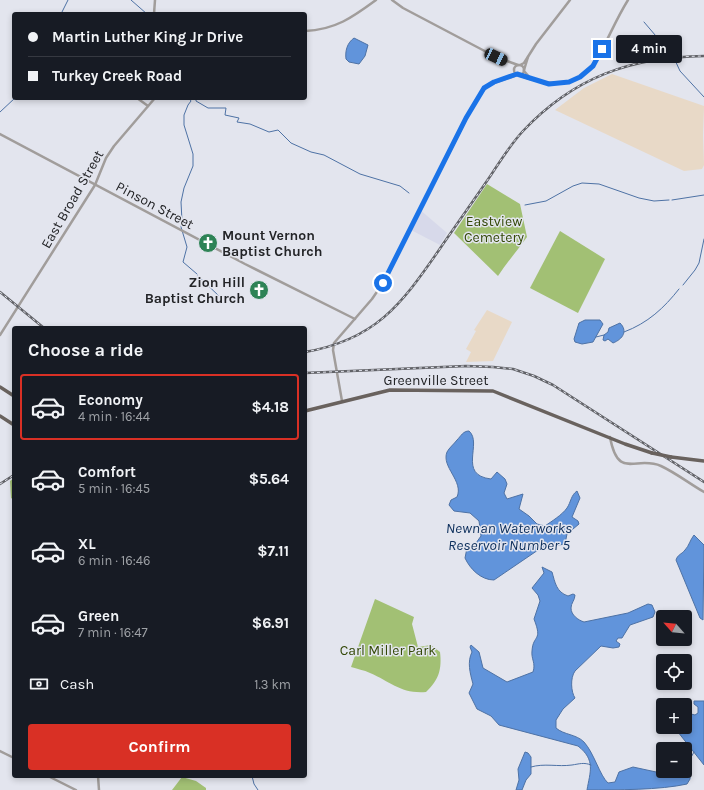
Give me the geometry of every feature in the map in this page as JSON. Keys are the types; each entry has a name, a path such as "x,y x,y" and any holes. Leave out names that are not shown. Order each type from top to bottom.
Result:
{"main road":[{"path":"0,387 12,395"},
{"name":"Greenville Street","path":"307,410 390,390 493,390 610,437 652,452 671,457 704,461"},
{"path":"0,416 12,424"}],"street":[{"path":"154,12 155,0"},
{"path":"307,31 320,30 335,26 375,0"},
{"path":"394,0 399,5 509,62 519,65 532,80"},
{"path":"342,401 333,350 336,340 355,319 383,283 476,100 488,85 509,76 528,57 570,0"},
{"path":"509,62 518,75 546,84 558,84 573,80 586,72 597,61 628,0"},
{"path":"500,80 523,74 528,57"},
{"path":"140,100 148,106"},
{"name":"East Broad Street","path":"0,335 95,185 106,158 153,100"},
{"name":"Pinson Street","path":"0,134 245,264 355,319"},
{"path":"610,437 614,454 623,462 631,465 648,463 659,465 704,492"},
{"path":"0,751 12,757"},
{"path":"52,778 76,790"},
{"path":"98,778 100,790"}],"shaded area":[{"path":"612,74 704,106 704,165 702,169 684,171 555,110 584,88"},
{"path":"419,209 447,233 440,245 409,229"},
{"path":"487,310 512,322 493,361 466,362 471,352 466,349 476,331 474,330"}],"green space":[{"name":"Eastview Cemetery","path":"487,184 520,204 527,237 498,276 454,233"},
{"path":"560,231 605,259 578,313 530,288"},
{"path":"12,480 12,499 11,498 10,481"},
{"name":"Carl Miller Park","path":"375,599 414,617 412,624 418,647 431,645 440,652 439,674 437,679 426,692 410,691 396,687 368,672 351,667"},
{"path":"181,778 196,781 206,788 206,790 172,790"}],"water":[{"path":"354,38 368,45 365,56 359,64 349,62 346,59 347,47"},
{"path":"585,320 600,320 603,324 593,342 582,344 575,342 574,339 579,323"},
{"path":"620,323 624,329 622,337 613,343 608,339 605,341 603,340 604,335 608,332 609,328"},
{"name":"Newnan Waterworks Reservoir Number 5","path":"469,431 473,436 474,443 472,458 475,472 481,476 491,479 497,472 505,479 507,484 504,493 507,499 523,494 519,509 537,524 545,526 565,511 572,497 577,491 580,498 572,517 578,521 579,524 567,534 565,544 541,548 494,580 489,580 476,573 465,558 467,548 476,543 481,536 479,521 470,513 454,511 449,505 451,500 457,497 458,485 447,463 447,452 462,434"},
{"path":"694,535 704,545 703,620 700,618 676,560 684,552"},
{"path":"542,567 552,572 555,583 561,592 568,596 573,594 575,595 571,606 571,611 575,617 584,622 628,613 648,604 652,605 655,612 653,617 630,625 622,638 618,638 616,641 620,644 619,647 613,648 601,646 575,671 572,677 572,685 575,698 563,709 556,720 556,728 581,739 584,742 608,783 615,782 619,772 633,767 656,772 656,778 690,778 687,784 652,789 587,790 590,761 584,751 578,746 499,725 491,716 477,709 469,693 473,684 470,668 470,656 472,652 470,647 471,645 479,652 483,668 507,682 533,672 534,666 532,651 534,642 538,635 537,626 534,619 540,601 538,595 532,588 544,573"},
{"path":"694,701 704,701 704,765 692,750 692,742 686,742 680,734 692,734 692,714 695,715 698,713 698,707 694,704"},
{"path":"525,752 531,757 531,774 526,780 522,790 516,790 519,780 518,769"}],"waterway":[{"path":"62,12 68,0"},
{"path":"131,0 145,12"},
{"path":"644,22 673,56"},
{"path":"674,58 680,71 704,97"},
{"path":"0,112 13,100"},
{"path":"190,100 184,115 184,125 193,154 193,166 184,188 181,202 181,227 187,247 183,262 197,274"},
{"path":"196,100 208,108 226,108 225,115 239,118 237,122 250,124 269,132 278,130 291,143 311,152 324,155 360,174 400,186 409,193"},
{"path":"525,205 546,201 573,186 582,183 599,184 639,198 654,201 669,200"},
{"path":"672,200 704,195"},
{"path":"683,285 699,263 704,239"},
{"path":"198,276 220,297"},
{"path":"624,332 641,324 655,314 679,289"},
{"path":"596,337 604,335"},
{"path":"692,756 694,752"},
{"path":"531,767 541,765 567,765 584,763 591,765"},
{"path":"252,778 258,790"}],"railway":[{"path":"307,352 350,339 368,329 384,317 398,303 425,270 514,142 542,112 583,84 628,66 677,57 704,56"},
{"path":"0,292 42,326"},
{"path":"307,373 466,366 513,369 534,376 553,385 704,482"},
{"path":"0,484 12,476"}],"place":[{"name":"Mount Vernon Baptist Church","path":"208,243"},
{"name":"Zion Hill Baptist Church","path":"259,290"}],"route":[{"path":"383,283 439,170 466,118 484,88 494,82 504,80 517,74 541,83 558,84 569,82 580,77 593,66 602,49"}]}
